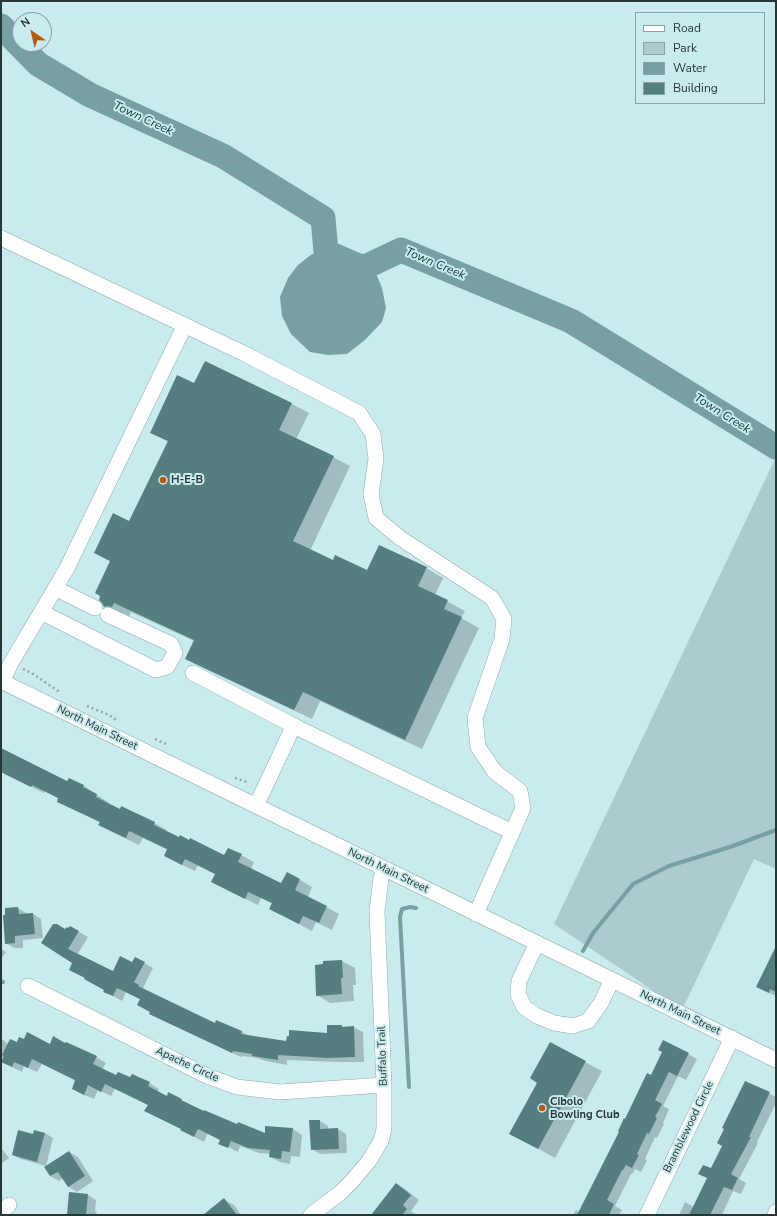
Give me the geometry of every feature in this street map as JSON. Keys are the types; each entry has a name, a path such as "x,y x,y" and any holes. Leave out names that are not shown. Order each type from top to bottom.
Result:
{"street":[{"path":"1,238 243,353 359,413 373,434 376,459 371,494 376,518 400,538 492,598 504,619 502,639 475,718 478,747 495,772 520,791 523,808 476,914"},
{"path":"2,682 11,663 66,570 185,325"},
{"path":"41,612 156,670 167,667 175,653 171,644 101,612 55,588"},
{"path":"193,673 294,725 512,832"},
{"name":"North Main Street","path":"2,682 776,1060"},
{"path":"256,806 294,725"},
{"name":"Buffalo Trail","path":"311,1215 340,1193 369,1161 381,1141 384,1129 384,1085 377,912 381,878 384,869"},
{"path":"537,943 519,981 518,994 524,1006 537,1016 554,1024 573,1026 588,1021 601,1003 612,980"},
{"name":"Apache Circle","path":"28,986 207,1076 238,1087 280,1092 384,1085"},
{"name":"Bramblewood Circle","path":"647,1215 732,1038"}],"path":[{"path":"11,663 33,674 64,695"},
{"path":"82,704 109,715 119,722"},
{"path":"149,736 167,745"},
{"path":"231,777 247,782"}],"green space":[{"path":"776,457 776,869 754,859 682,1010 554,924"}],"water":[{"path":"336,250 358,256 375,271 382,288 386,308 382,322 365,340 347,354 328,355 310,352 291,334 282,316 280,297 288,278 298,265 312,254"}],"building":[{"path":"205,361 292,403 279,430 334,456 293,541 333,560 335,555 367,570 379,545 427,567 418,586 448,600 444,609 462,617 405,740 303,692 294,710 185,659 194,640 114,603 112,607 104,607 99,600 100,596 95,593 110,561 94,553 113,513 129,521 168,441 150,433 177,375 194,383"},
{"path":"1,748 67,781 69,778 84,785 83,787 97,794 96,797 120,809 121,806 155,822 154,825 179,837 180,835 189,840 190,838 224,855 228,848 242,854 238,862 281,883 287,872 300,879 295,890 327,906 319,923 303,916 299,924 269,909 272,903 248,892 245,899 211,882 215,874 185,859 182,865 164,856 167,849 129,831 126,838 98,825 100,822 57,802 58,798 1,772"},
{"path":"18,907 19,914 33,913 35,934 15,936 15,943 5,944 3,915 5,915 5,908"},
{"path":"53,924 57,924 65,929 70,926 79,931 68,949 113,971 120,956 132,962 135,957 145,962 134,982 139,985 138,986 215,1023 216,1020 242,1031 241,1034 286,1041 287,1036 289,1036 289,1030 327,1033 327,1025 342,1025 342,1027 354,1026 355,1057 328,1058 278,1055 278,1060 233,1051 232,1053 149,1014 150,1012 137,1005 140,999 117,988 113,996 103,992 104,990 69,970 72,963 41,943"},
{"path":"776,946 776,992 770,989 769,993 756,987"},
{"path":"342,960 342,994 316,996 315,965 323,964 323,961"},
{"path":"27,1032 50,1044 53,1036 65,1043 66,1042 97,1056 93,1064 116,1075 118,1072 130,1077 132,1074 150,1082 148,1086 167,1096 168,1092 204,1111 237,1124 238,1122 265,1133 265,1126 293,1128 290,1152 282,1151 281,1159 269,1157 270,1150 248,1148 231,1141 228,1148 218,1144 220,1140 198,1129 194,1137 180,1130 181,1129 144,1111 148,1105 105,1084 101,1092 88,1085 84,1095 72,1089 75,1080 32,1059 28,1068 14,1062 12,1067 1,1062 4,1056 2,1055 10,1039 17,1042 19,1037 24,1039"},
{"path":"663,1040 689,1053 677,1076 669,1072 655,1100 662,1104 655,1117 657,1118 649,1134 647,1133 637,1154 639,1155 632,1168 626,1165 622,1170 607,1200 614,1204 609,1215 577,1215 647,1073 651,1075 662,1052 658,1050"},
{"name":"Cibolo Bowling Club","path":"550,1042 586,1061 538,1149 509,1134 537,1083 530,1078"},
{"path":"745,1081 770,1092 749,1137 751,1137 731,1174 738,1178 732,1190 724,1187 710,1215 689,1215 707,1178 698,1174 703,1165 711,1168 722,1146 717,1143 724,1129 722,1128"},
{"path":"309,1120 320,1120 320,1129 338,1128 339,1149 311,1150"},
{"path":"18,1130 33,1134 34,1130 45,1133 37,1162 12,1155"},
{"path":"69,1151 85,1176 68,1187 58,1172 50,1176 44,1167"},
{"path":"396,1183 411,1195 403,1205 407,1209 402,1215 371,1215"},
{"path":"69,1192 88,1194 86,1215 67,1215"},
{"path":"224,1198 237,1215 203,1215"}],"waterway":[{"name":"Town Creek","path":"1,26 38,64 90,95 223,156 323,218 326,252 363,268 401,250 571,321 776,447"},
{"path":"583,951 593,933 633,884 669,866 730,847 776,830"},
{"path":"409,1087 400,917 402,909 410,907 416,908"}],"place":[{"name":"H-E-B","path":"163,480"},
{"name":"Cibolo Bowling Club","path":"542,1108"}]}
